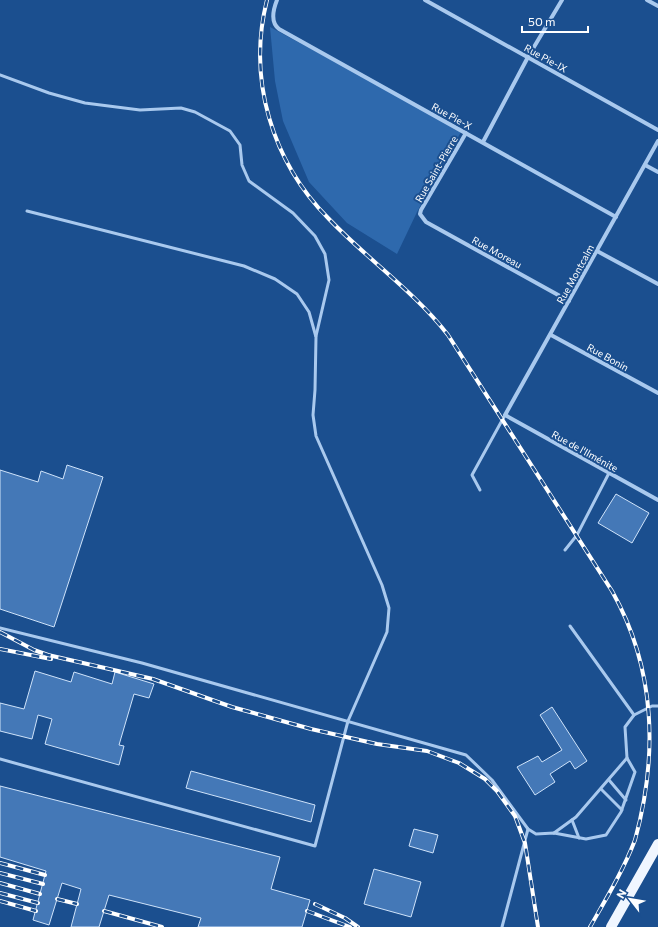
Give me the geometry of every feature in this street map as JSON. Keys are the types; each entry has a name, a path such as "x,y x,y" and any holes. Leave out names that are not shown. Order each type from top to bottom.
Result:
{"main road":[{"path":"611,927 658,844"}],"street":[{"name":"Rue Pie-X","path":"277,0 273,18 279,30 616,217"},
{"name":"Rue Pie-IX","path":"425,0 658,130"},
{"path":"482,142 528,57 562,0"},
{"path":"647,0 658,6"},
{"name":"Rue Saint-Pierre","path":"420,214 466,133"},
{"name":"Rue Montcalm","path":"505,415 658,141"},
{"path":"645,165 658,172"},
{"name":"Rue Moreau","path":"420,214 426,222 569,301"},
{"path":"597,250 658,284"},
{"name":"Rue Bonin","path":"551,335 658,393"},
{"name":"Rue de l'Ilménite","path":"505,415 658,500"}],"lane":[{"path":"0,75 49,93 85,103 140,110 182,108 195,112 230,131 240,145 242,165 249,181 293,212 315,236 325,254 329,280 316,338 316,390 313,415 316,436 382,585 389,608 387,632 348,721 315,846 0,759"},
{"path":"27,211 244,266 275,278 296,294 309,312 316,338"},
{"path":"480,490 472,475 505,415"},
{"path":"565,550 577,535 610,473"},
{"path":"570,626 634,715"},
{"path":"0,628 142,663 466,755 492,780 528,829 536,834 554,833 586,839 606,835 622,810 635,772 627,758 625,727 634,715 652,706 658,706"},
{"path":"554,833 572,820 627,758"},
{"path":"609,780 626,800"},
{"path":"601,789 622,810"},
{"path":"572,820 579,838"},
{"path":"502,927 528,829"}],"shaded area":[{"path":"270,27 462,130 417,212 397,254 347,223 309,182 283,121 275,81"}],"building":[{"path":"67,465 103,477 54,627 0,609 0,470 38,482 41,471 63,479"},
{"path":"616,494 649,513 632,543 598,523"},
{"path":"35,671 71,682 74,672 112,684 115,672 154,684 149,698 134,694 119,745 124,746 119,765 45,744 52,719 38,715 32,739 0,731 0,703 24,709"},
{"path":"552,707 587,761 575,769 570,761 550,774 555,782 535,795 517,767 538,756 542,762 562,750 540,715"},
{"path":"191,771 315,805 311,822 186,788"},
{"path":"0,786 280,857 271,889 310,900 302,927 198,927 201,918 109,895 99,927 71,927 81,889 62,883 49,925 33,920 46,871 0,857"},
{"path":"414,829 438,835 433,853 409,846"},
{"path":"374,869 421,882 411,917 364,904"}],"railway":[{"path":"267,0 262,30 260,60 263,89 269,118 279,145 292,172 309,196 329,219 420,304 448,335 612,591 627,621 645,682 649,713 647,777 635,840 614,885 590,927"},
{"path":"0,632 34,650 48,655 153,679 232,707 311,729 377,744 427,751 459,763 485,779 497,791 515,816 525,843 538,927"},
{"path":"0,649 51,659"},
{"path":"0,863 45,875"},
{"path":"0,873 43,884"},
{"path":"0,883 40,894"},
{"path":"0,893 38,903"},
{"path":"57,899 77,904"},
{"path":"0,901 36,911"},
{"path":"315,904 345,918 358,927"},
{"path":"104,911 162,927"},
{"path":"307,911 350,927"}]}
